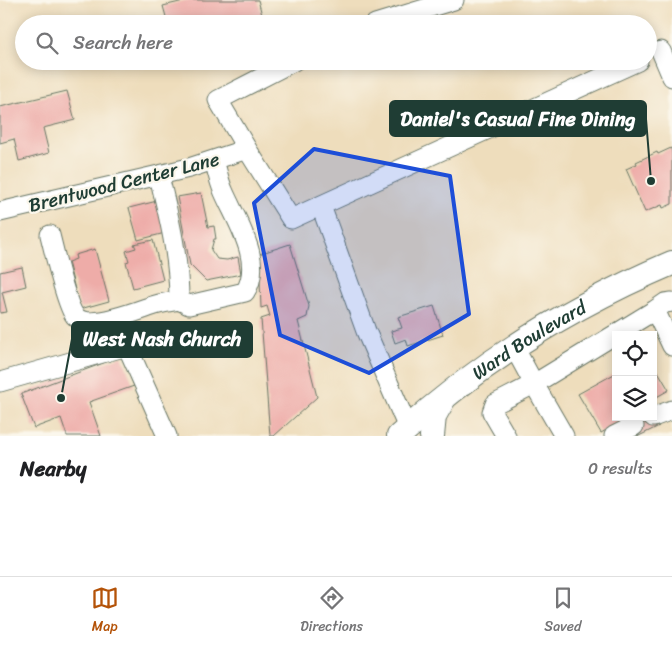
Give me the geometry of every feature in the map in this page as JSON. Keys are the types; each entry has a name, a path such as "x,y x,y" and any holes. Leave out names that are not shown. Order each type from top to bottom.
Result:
{"main road":[{"name":"Ward Boulevard","path":"404,432 447,395 514,347 597,297 672,264"},
{"path":"432,436 434,416 447,395"}],"street":[{"path":"405,15 454,0"},
{"path":"661,51 672,77"},
{"path":"276,70 218,100 246,150 291,219 618,70"},
{"name":"Brentwood Center Lane","path":"0,212 159,176 246,150"},
{"path":"50,235 69,301 75,316 84,322 124,316 154,305 179,300 189,305 245,292 250,284 251,257 244,232 223,189 214,160"},
{"path":"159,176 173,233 179,280 179,300"},
{"path":"320,206 404,432"},
{"path":"506,436 492,412 495,404 534,384 664,306 672,346"},
{"path":"0,382 127,346 167,436"},
{"path":"514,347 564,436"},
{"path":"657,416 672,410"},
{"path":"614,436 634,426"}],"highlighted area":[{"path":"314,149 450,176 469,314 369,373 280,335 254,203"}],"building":[{"path":"188,0 258,0 262,15 166,15 163,6"},
{"path":"67,91 75,120 43,128 49,153 19,161 14,139 0,143 0,107"},
{"path":"671,148 672,204 663,208 662,205 645,212 626,169 657,152 658,154"},
{"path":"201,193 208,227 214,226 216,239 214,239 211,250 217,259 227,260 238,257 241,274 206,281 190,265 177,197"},
{"path":"157,201 165,233 138,240 129,208"},
{"path":"153,240 163,280 133,288 126,262 129,261 126,251 136,248 134,244"},
{"path":"290,244 309,306 307,317 298,321 317,397 274,436 270,436 261,319 270,316 267,306 261,308 259,254"},
{"path":"95,249 109,301 80,309 68,262 76,259 75,255"},
{"path":"22,267 26,286 2,292 7,312 0,313 0,272"},
{"path":"434,306 443,335 408,346 406,339 395,343 391,331 402,328 398,317"},
{"path":"122,356 134,386 89,402 101,436 67,436 61,418 34,428 21,394"},
{"path":"657,370 669,390 657,397"},
{"path":"612,375 612,421 622,421 601,433 578,394"},
{"path":"631,421 656,421 659,426 639,436"}],"place":[{"name":"Daniel's Casual Fine Dining","path":"651,181"},
{"name":"West Nash Church","path":"61,398"}]}
